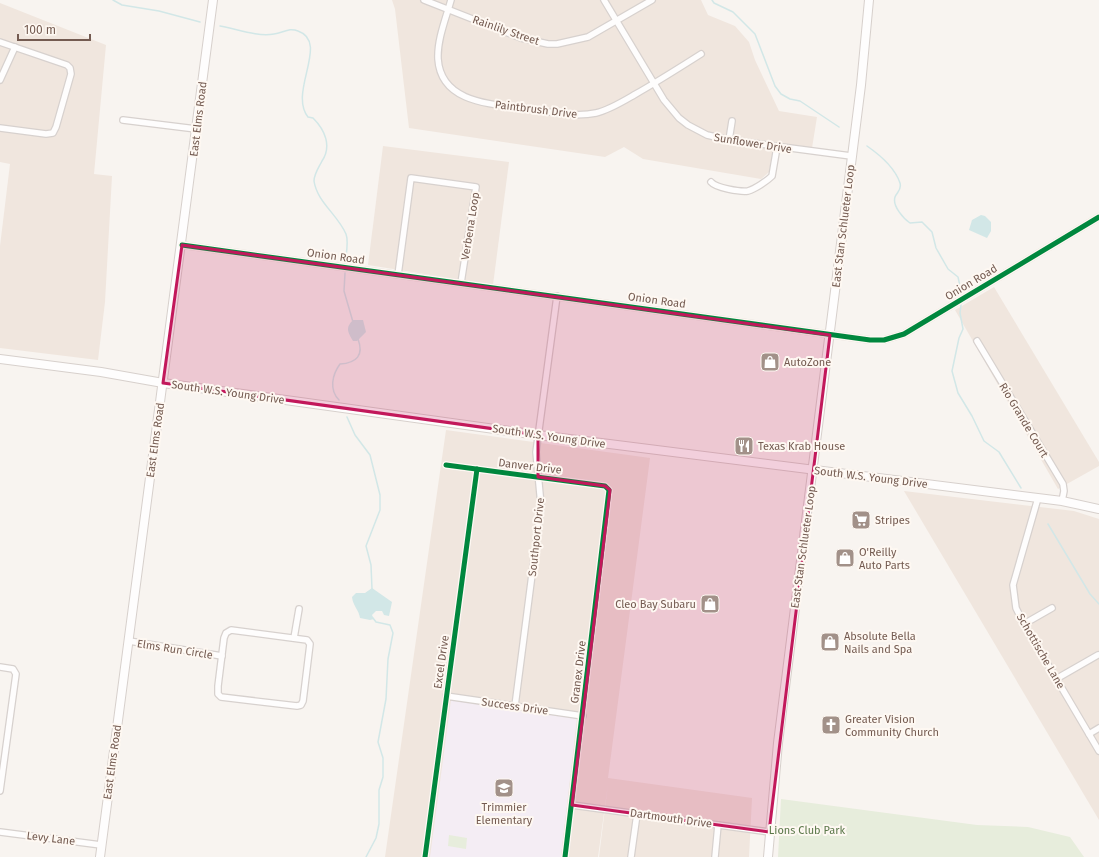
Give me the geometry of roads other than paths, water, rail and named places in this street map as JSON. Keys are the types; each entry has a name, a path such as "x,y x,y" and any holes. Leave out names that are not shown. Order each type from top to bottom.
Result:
{"main road":[{"name":"East Elms Road","path":"100,857 182,245 213,0"},
{"name":"East Stan Schlueter Loop","path":"768,857 769,832 777,755 867,34 869,0"},
{"name":"South W.S. Young Drive","path":"0,359 101,372 163,383 538,435 1062,501 1099,510"}],"street":[{"name":"Rainlily Street","path":"424,0 521,38 548,44 581,40 652,0"},
{"name":"Paintbrush Drive","path":"451,0 439,47 438,59 440,70 449,86 456,92 467,98 483,102 585,115 610,108 701,54"},
{"name":"Sunflower Drive","path":"604,0 671,109 688,125 707,135 729,140 851,156"},
{"path":"0,42 67,66 70,68 71,74 53,133 46,134 0,128"},
{"path":"0,80 15,47"},
{"path":"123,120 196,129"},
{"path":"729,140 732,121"},
{"path":"711,182 716,187 744,191 750,190 772,176 777,147"},
{"name":"Verbena Loop","path":"398,274 411,178 476,187 461,283"},
{"name":"Onion Road","path":"182,245 830,335 870,340 884,340 904,334 1099,217"},
{"name":"Southport Drive","path":"515,706 541,505 536,458 557,296"},
{"name":"Rio Grande Court","path":"977,341 1063,484 1062,501"},
{"name":"Danver Drive","path":"446,465 605,486 609,490"},
{"name":"Excel Drive","path":"425,857 476,469"},
{"name":"Granex Drive","path":"565,857 609,490"},
{"name":"Schottische Lane","path":"1038,498 1013,585 1014,602 1024,624 1099,751"},
{"path":"1024,624 1052,608"},
{"path":"294,638 298,609"},
{"name":"Elms Run Circle","path":"231,630 307,640 310,644 303,701 301,705 297,706 221,697 218,694 218,686 222,656 224,638 226,633 231,630"},
{"name":"Elms Run Circle","path":"129,641 222,656"},
{"path":"1056,679 1098,655"},
{"path":"0,667 13,669 16,674 2,765 0,791"},
{"name":"Success Drive","path":"446,696 583,716"},
{"path":"1089,734 1099,728"},
{"name":"Dartmouth Drive","path":"572,805 769,832"},
{"path":"631,857 637,814"},
{"path":"715,857 718,824"},
{"name":"Levy Lane","path":"0,832 101,845"}],"waterway":[{"path":"113,0 122,5 159,11 200,22"},
{"path":"712,0 714,3 733,12 755,34 775,86 781,94 790,99 800,101 839,127"},
{"path":"220,26 267,35 295,30 307,37 310,46 310,56 302,95 303,107 308,117 313,118 321,128 327,144 325,155 316,173 314,181 316,189 323,202 346,234 347,245 345,264"},
{"path":"867,146 882,158 895,172 900,183 900,189 895,197 895,204 897,208 910,223 922,222 932,232 936,248 948,269 958,277 962,295"},
{"path":"345,273 344,291 353,322"},
{"path":"961,305 960,313 963,329 959,338 952,371 958,393 972,416 984,441 999,452 1021,488"},
{"path":"339,400 333,387 335,373 340,364 351,362 358,357 360,350 358,339"},
{"path":"347,417 355,435 370,455 380,495 380,510 366,546 371,565 372,589"},
{"path":"1048,524 1090,594 1099,604"},
{"path":"366,857 376,838 379,824 379,790 383,777 383,758 378,742 386,699 388,659 393,633 390,625 376,622 373,618"}],"place":[{"name":"AutoZone","path":"770,362"},
{"name":"Texas Krab House","path":"744,446"},
{"name":"Stripes","path":"861,520"},
{"name":"O'Reilly Auto Parts","path":"845,558"},
{"name":"Cleo Bay Subaru","path":"710,604"},
{"name":"Absolute Bella Nails and Spa","path":"830,642"},
{"name":"Greater Vision Community Church","path":"831,725"},
{"name":"Trimmier Elementary","path":"504,788"}],"park label":[{"name":"Lions Club Park","path":"807,830"}]}
